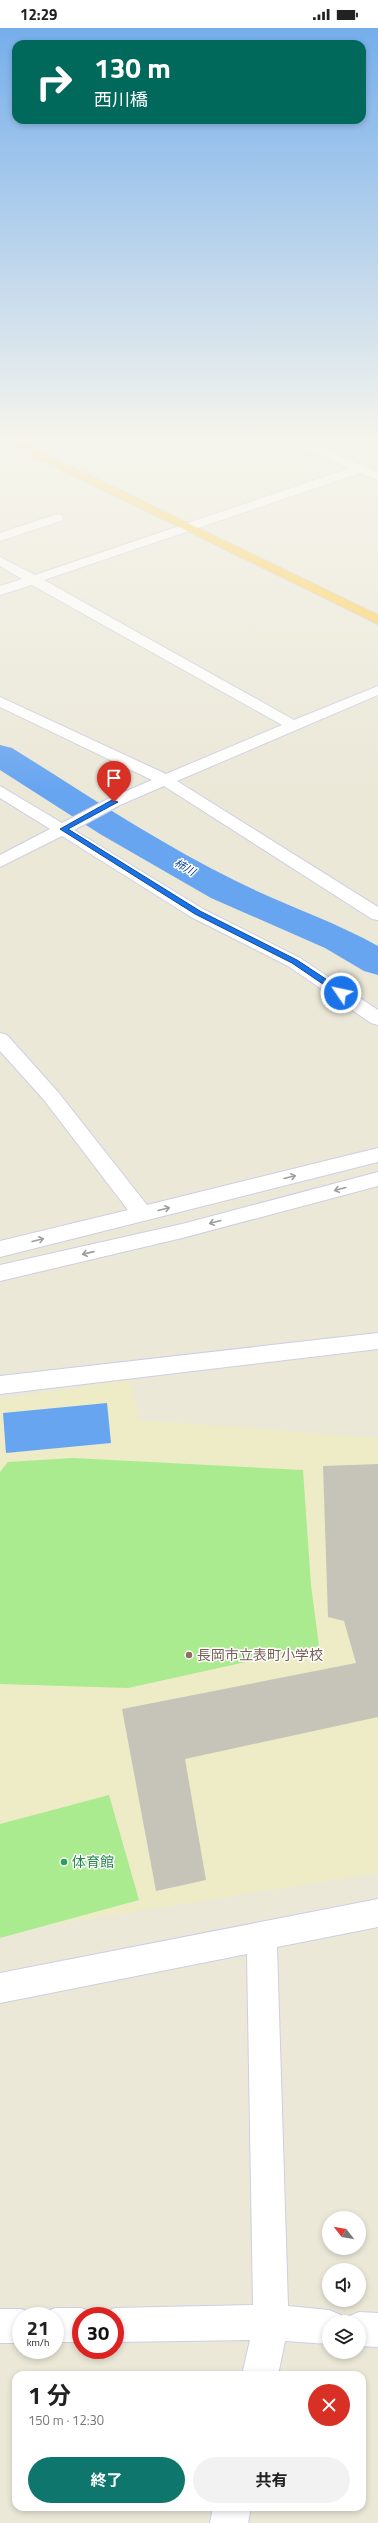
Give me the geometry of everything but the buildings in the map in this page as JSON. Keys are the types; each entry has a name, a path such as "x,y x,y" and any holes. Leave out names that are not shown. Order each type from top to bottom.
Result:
{"highway":[{"path":"247,556 378,620"}],"street":[{"path":"0,591 100,556"},
{"path":"0,561 294,726"},
{"path":"0,862 114,802 294,726 375,694"},
{"path":"0,701 165,780 378,915"},
{"path":"0,791 68,827 197,913 294,962 378,1019"},
{"path":"0,1039 51,1096 142,1214"},
{"path":"0,1249 378,1155"},
{"path":"0,1273 182,1231 378,1179"},
{"path":"0,1385 356,1342 378,1342"},
{"path":"0,1988 378,1913"},
{"path":"261,2371 271,2322 262,1936"},
{"path":"124,2325 271,2322 322,2326"},
{"path":"0,2326 12,2326"},
{"path":"366,2329 378,2330"},
{"path":"229,2523 231,2511"}],"shaded area":[{"name":"長岡市立表町小学校","path":"130,1380 139,1420 378,1438 378,1873 0,1933 0,1399"}],"green space":[{"path":"73,1458 303,1470 311,1585 319,1646 128,1688 0,1684 0,1472 8,1462"},
{"name":"体育館","path":"109,1795 139,1900 0,1938 0,1824"}],"water":[{"path":"107,1403 111,1443 6,1453 3,1413"}],"waterway":[{"name":"柿川","path":"0,755 113,826 224,890 296,923 339,940 378,963"}],"place":[{"name":"長岡市立表町小学校","path":"189,1655"},
{"name":"体育館","path":"64,1862"}],"route":[{"path":"114,802 64,829 197,913 294,962 341,993"}]}
